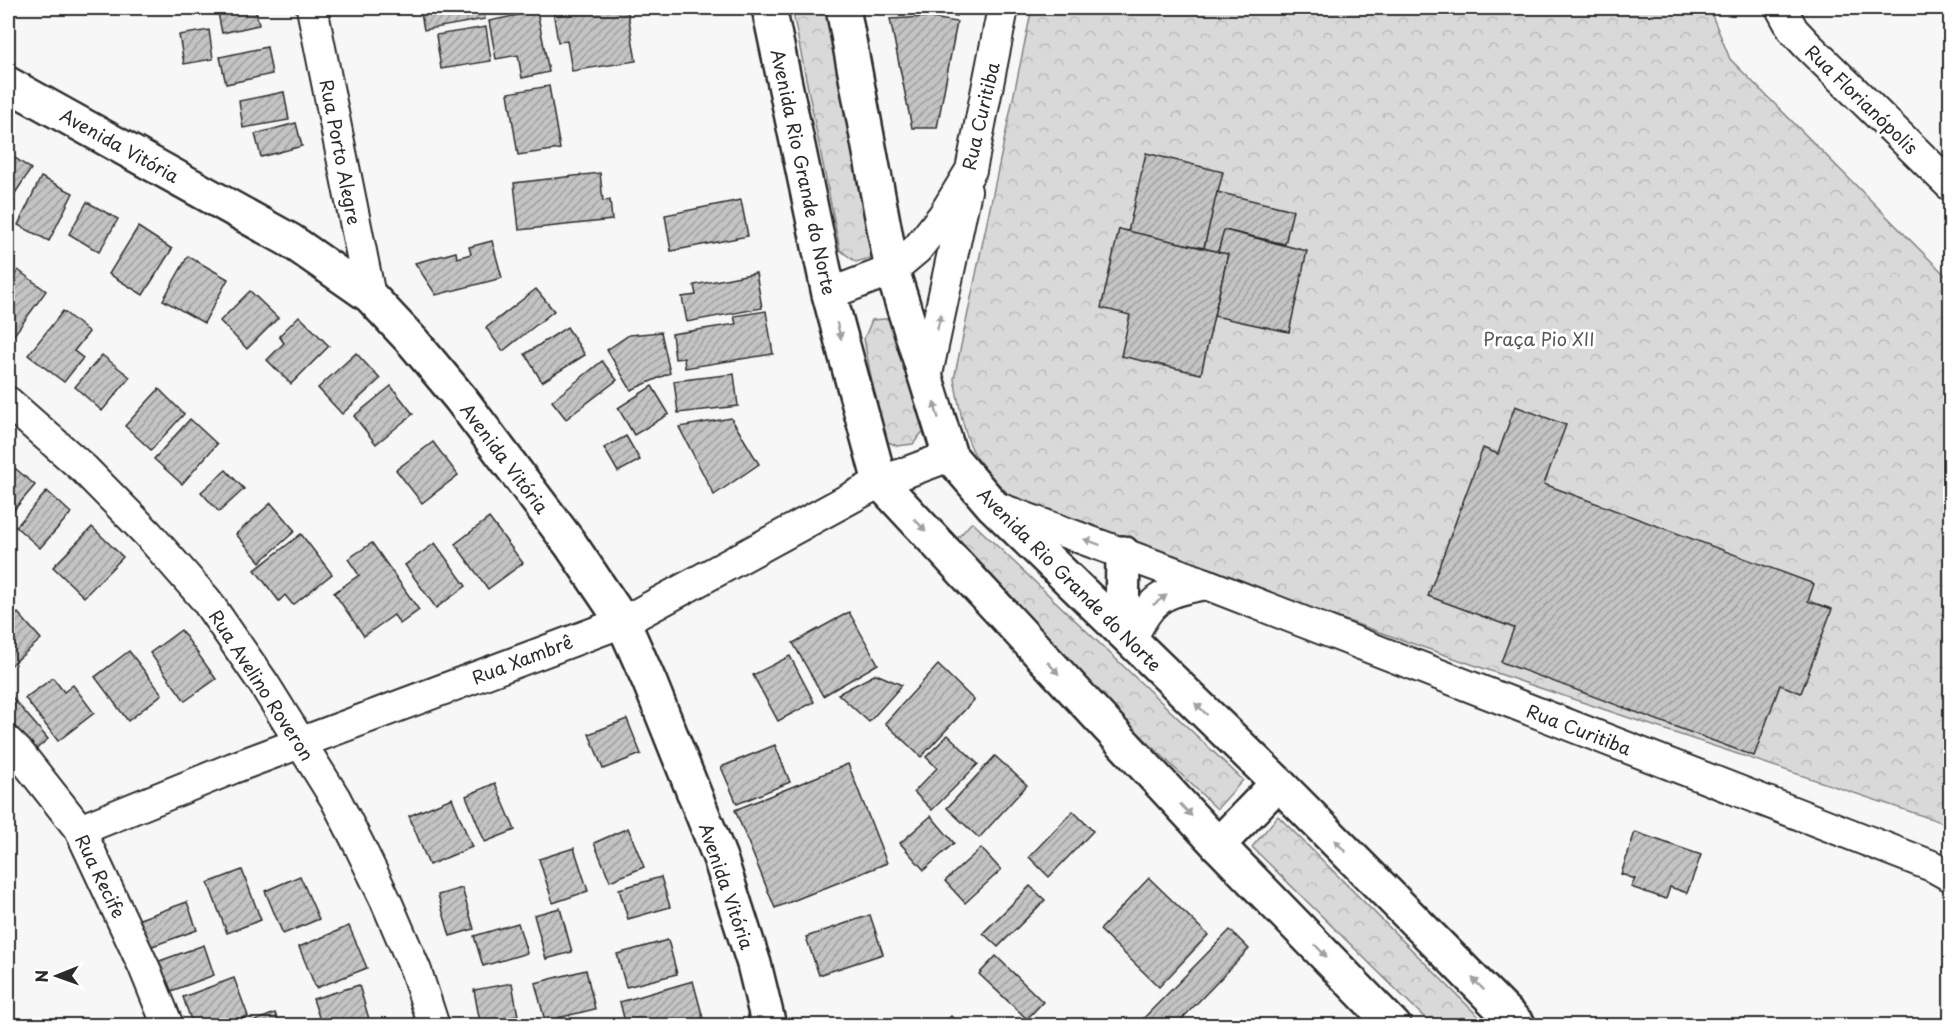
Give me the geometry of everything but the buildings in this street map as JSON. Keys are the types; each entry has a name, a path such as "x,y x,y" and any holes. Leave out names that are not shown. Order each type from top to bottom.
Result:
{"main road":[{"name":"Avenida Rio Grande do Norte","path":"769,8 829,294 880,482 1218,845 1394,1026"},
{"name":"Avenida Rio Grande do Norte","path":"843,8 892,270 950,456 993,506 1278,783 1519,1026"},
{"name":"Avenida Vitória","path":"8,84 291,241 370,296 414,343 460,398 571,545 623,622 659,704 720,858 754,964 769,1026"},
{"path":"1123,553 1127,635"},
{"path":"1218,845 1278,783"}],"street":[{"name":"Rua Porto Alegre","path":"312,8 370,296"},
{"name":"Rua Curitiba","path":"829,294 892,270 917,249 943,216 971,170 1004,8"},
{"name":"Rua Florianópolis","path":"1781,8 1793,30 1808,46 1950,185"},
{"path":"926,378 971,170"},
{"name":"Rua Avelino Roveron","path":"8,402 84,469 147,534 206,600 264,684 335,798 386,901 416,971 434,1026"},
{"name":"Rua Xambrê","path":"80,830 300,742 623,622 880,482 950,456"},
{"name":"Rua Curitiba","path":"993,506 1206,584 1932,866 1950,876"},
{"path":"1127,635 1160,597 1180,589 1206,584"},
{"name":"Rua Recife","path":"8,742 80,830 144,968 168,1026"}],"green space":[{"path":"792,8 834,8 882,249 870,258 856,262 840,250"},
{"name":"Praça Pio XII","path":"1032,8 1709,8 1730,59 1950,280 1950,825 1531,685 1022,507 989,474 973,451 963,425 954,379"},
{"path":"897,318 905,330 924,430 913,444 897,446 882,439 864,339 872,320"},
{"path":"972,522 1243,780 1217,809 948,549"},
{"path":"1278,816 1487,1025 1432,1025 1252,847"}]}
